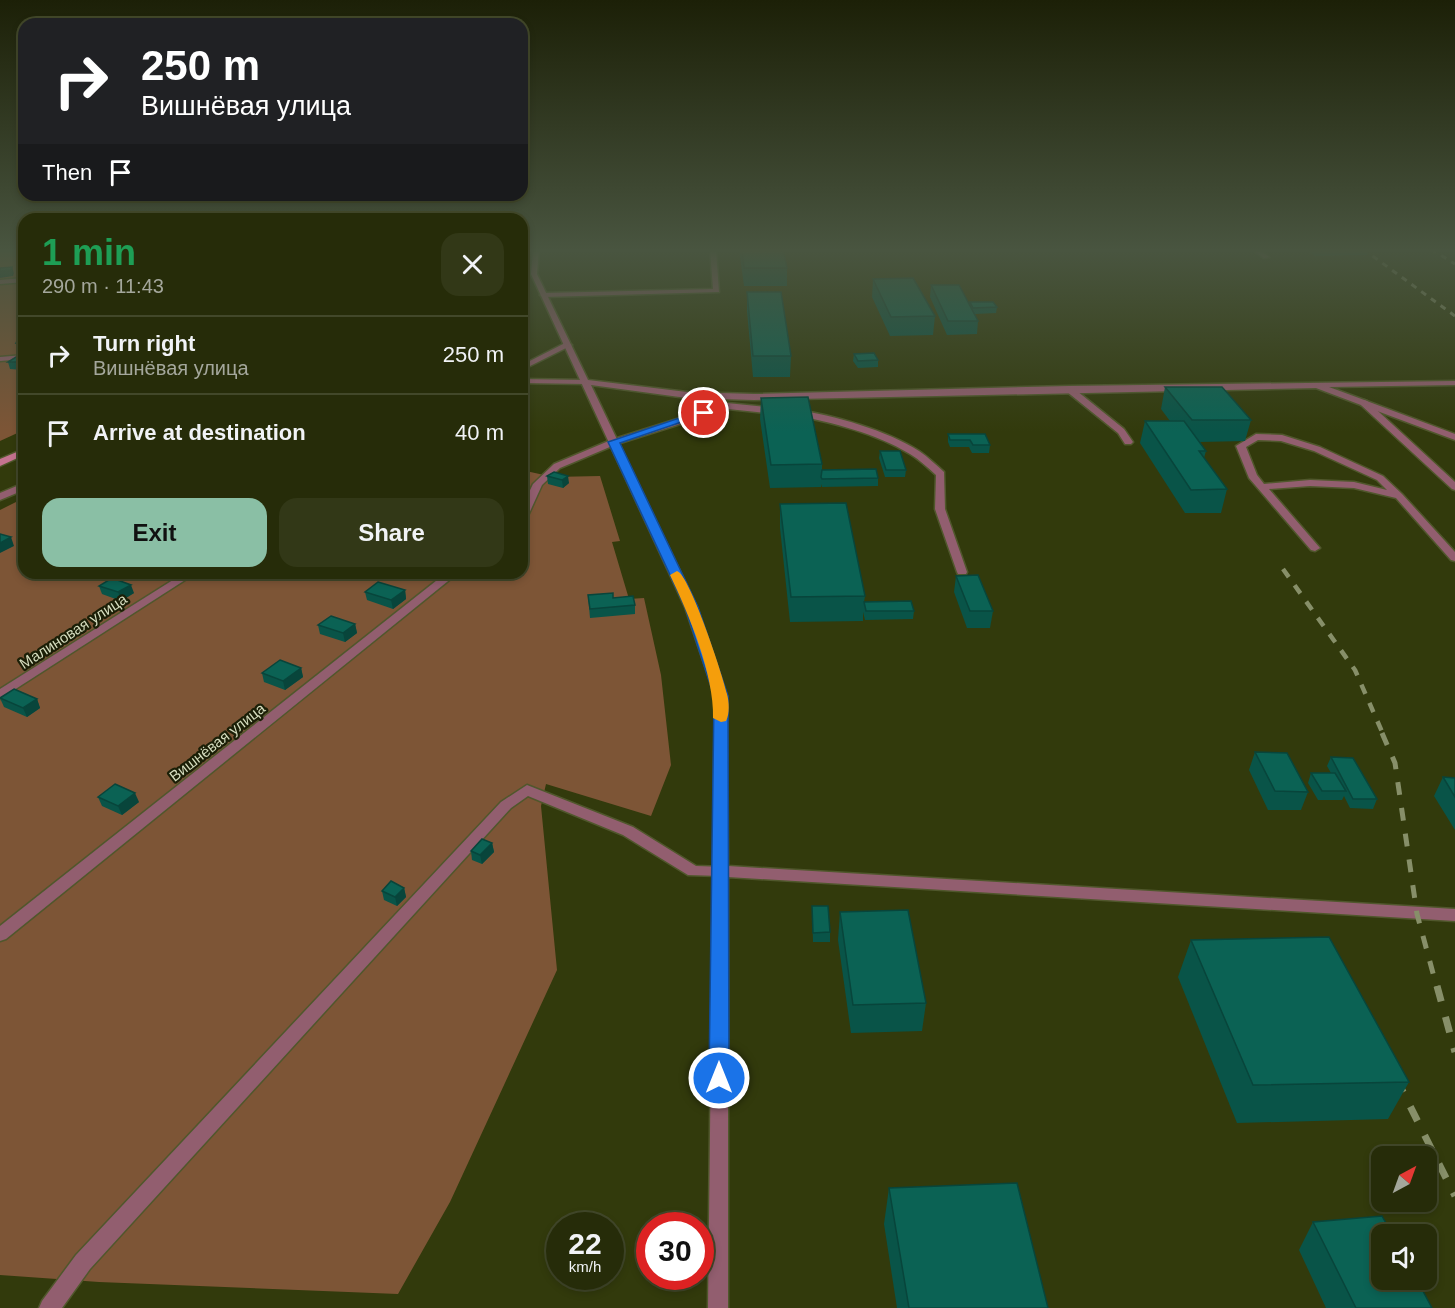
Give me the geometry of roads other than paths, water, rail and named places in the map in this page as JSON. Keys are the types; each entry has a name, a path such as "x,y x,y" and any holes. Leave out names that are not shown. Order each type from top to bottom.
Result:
{"main road":[{"path":"0,463 18,455"}],"street":[{"path":"551,310 692,607 721,696 718,1308"},
{"path":"528,365 568,345"},
{"path":"0,359 18,358"},
{"path":"528,381 586,382 687,395 754,397 1455,383"},
{"path":"1313,385 1455,437"},
{"path":"1069,389 1121,431 1128,442"},
{"path":"687,395 726,406 809,414 914,452 941,474 940,509 962,572"},
{"path":"528,505 538,484 552,470 614,442 754,397"},
{"path":"1364,404 1455,487"},
{"path":"1315,549 1252,476 1241,446 1256,437 1282,438 1358,465 1380,478 1399,496 1455,558"},
{"path":"1261,487 1310,483 1354,484 1399,496"},
{"path":"0,497 18,489"},
{"name":"Малиновая улица","path":"0,696 182,579"},
{"name":"Вишнёвая улица","path":"0,936 446,579"},
{"path":"50,1308 91,1253 506,805 526,790 628,831 693,871 1455,915"}],"railway":[{"path":"1447,310 1455,316"},
{"path":"1283,569 1355,670 1383,734"},
{"path":"1382,733 1395,763 1417,914 1437,988"},
{"path":"1437,986 1455,1052"},
{"path":"1396,1078 1455,1196"}]}
